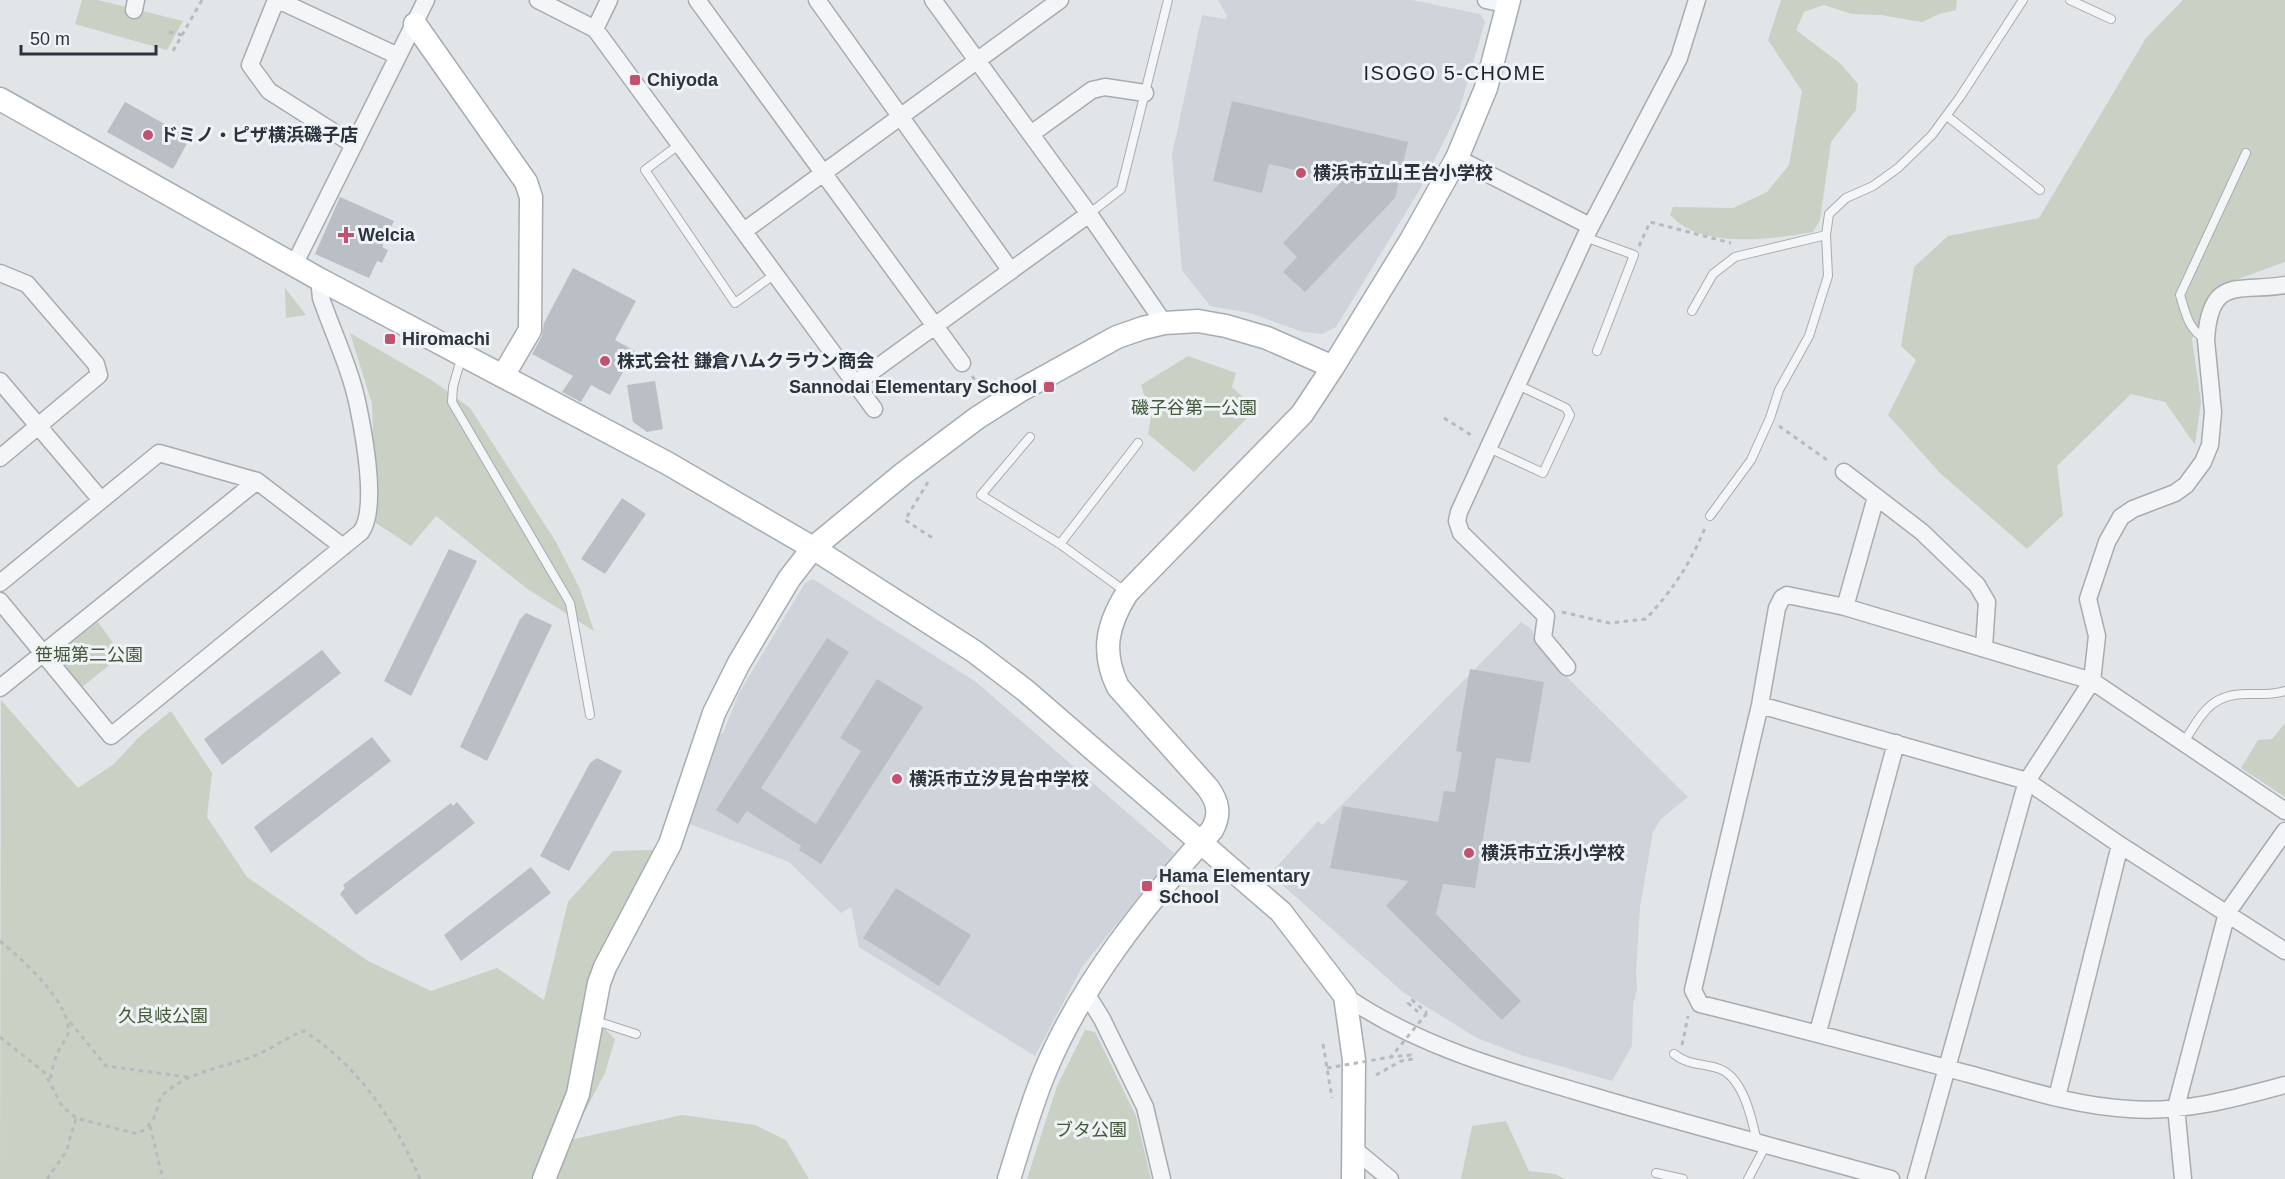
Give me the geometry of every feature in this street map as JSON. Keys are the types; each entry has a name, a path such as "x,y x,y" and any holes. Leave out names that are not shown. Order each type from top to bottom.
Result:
{"street":[{"path":"354,145 269,92 250,64 277,0 398,56"},
{"path":"294,265 426,0"},
{"path":"538,0 595,29 874,409"},
{"path":"595,29 609,0"},
{"path":"697,0 962,363"},
{"path":"817,0 1011,271"},
{"path":"933,0 1089,214 1164,323"},
{"path":"744,231 976,59 1060,0"},
{"path":"1010,1179 1044,1073 1086,993 1112,955 1216,823 1219,811 1216,799 1118,687 1110,670 1107,651 1108,633 1114,613 1127,593 1302,414 1412,240 1457,158 1486,88 1509,2 1486,0"},
{"path":"1567,667 1543,638 1546,616 1461,533 1457,521 1459,512 1588,232 1679,58 1697,0"},
{"path":"415,24 526,182 531,197 530,330 503,376"},
{"path":"1031,134 1092,90 1105,87 1145,93"},
{"path":"0,99 319,279 667,463 813,548 975,652 1026,691 1281,912 1345,996 1384,1021 1494,1066 1891,1179"},
{"path":"1457,158 1588,232"},
{"path":"856,383 1089,214"},
{"path":"0,273 27,284 96,364 99,375 0,459"},
{"path":"0,601 111,736 366,526 370,497 358,405 321,298 319,279"},
{"path":"1916,1179 2027,781 2091,681 2097,636 2088,599 2114,526 2121,517 2133,509 2175,493 2186,485 2203,462 2210,445 2213,412 2206,327 2214,305 2228,291 2248,286 2285,285"},
{"path":"544,1179 578,1094 605,967 670,844 723,691 789,579 813,548 941,443 977,418 1117,337 1164,323 1198,321 1226,326 1267,338 1333,367"},
{"path":"0,381 101,500"},
{"path":"0,583 159,453 257,481 343,547"},
{"path":"1844,472 1922,532 1963,569 1983,592 1987,602 1984,647"},
{"path":"0,688 257,481"},
{"path":"1845,607 1876,497"},
{"path":"2285,811 2091,681 1845,607 1793,595 1782,598 1777,608 1760,705 1693,990 1700,1004 1818,1032 2057,1097 2130,1110 2199,1106 2285,1085"},
{"path":"1760,705 2027,781 2120,845 2285,951"},
{"path":"1818,1032 1896,743"},
{"path":"2182,1179 2176,1107 2227,913 2285,831"},
{"path":"2057,1097 2120,845"},
{"path":"1086,993 1102,1019 1145,1107 1162,1179"},
{"path":"1345,996 1354,1060 1353,1179"},
{"path":"1354,1149 1383,1170 1390,1179"}],"lane":[{"path":"1089,214 1121,189 1168,0"},
{"path":"1710,516 1751,459 1770,418 1779,390 1809,336 1828,276 1826,235 1829,214 1846,198 1873,186 1898,168 1925,142 1947,116 2023,0"},
{"path":"2070,0 2112,19"},
{"path":"1947,116 2040,190"},
{"path":"680,144 645,170 735,303 776,274"},
{"path":"2206,340 2196,334 2188,322 2180,295 2246,153"},
{"path":"1588,232 1634,255 1597,351"},
{"path":"1692,311 1713,274 1735,258 1826,235"},
{"path":"462,355 452,402 570,603 590,716"},
{"path":"1489,448 1543,473 1570,415 1566,408 1518,385"},
{"path":"1030,437 981,495 1060,544 1127,593"},
{"path":"1060,544 1138,443"},
{"path":"2183,744 2209,705 2222,696 2267,695 2285,691"},
{"path":"592,1020 636,1034"},
{"path":"1674,1054 1687,1064 1719,1068 1734,1077 1742,1090 1762,1143 1748,1179"},
{"path":"1656,1173 1683,1179"}],"path":[{"path":"173,51 202,0"},
{"path":"169,32 182,35"},
{"path":"1634,255 1650,222 1735,244"},
{"path":"962,363 986,396"},
{"path":"1444,418 1471,435"},
{"path":"1770,418 1844,472"},
{"path":"932,474 905,520 934,539"},
{"path":"1546,616 1562,612 1609,623 1646,618 1672,589 1691,562 1710,516"},
{"path":"0,941 50,992 63,1008 68,1021 106,1066 188,1077"},
{"path":"1391,1057 1427,1013 1412,1000 1408,1004 1418,1012"},
{"path":"1682,1044 1689,1012"},
{"path":"50,1083 59,1050 68,1036 68,1021"},
{"path":"0,1037 44,1072 62,1106 76,1118 138,1134 150,1126 156,1117 162,1095 188,1077 210,1068 255,1056 290,1036 304,1031 330,1049 358,1076 405,1143 420,1179"},
{"path":"1323,1044 1332,1100"},
{"path":"1327,1068 1411,1054 1413,1059 1401,1060 1376,1075"},
{"path":"47,1179 66,1152 76,1118"},
{"path":"150,1126 163,1179"}],"shaded area":[{"name":"横浜市立山王台小学校","path":"1218,0 1412,0 1480,14 1485,22 1459,111 1419,191 1336,327 1322,334 1303,332 1250,313 1210,306 1182,270 1172,155 1202,15 1225,19 1227,16"},
{"name":"横浜市立汐見台中学校","path":"813,579 976,682 1174,853 1082,967 1035,1056 859,947 851,907 841,913 789,862 690,824 720,734 723,733 739,693 805,583"},
{"name":"横浜市立浜小学校","path":"1521,622 1531,629 1541,649 1556,666 1688,797 1661,819 1653,832 1640,907 1632,1046 1612,1081 1524,1056 1477,1038 1404,993 1270,874 1318,821 1322,825"}],"green space":[{"path":"82,0 98,0 183,21 167,50 75,24"},
{"path":"1781,0 1957,0 1956,10 1939,14 1922,22 1881,15 1852,14 1824,5 1804,12 1796,30 1841,64 1858,84 1856,110 1831,142 1820,220 1813,232 1777,237 1718,238 1700,233 1684,226 1670,215 1673,207 1733,208 1767,192 1789,165 1802,91 1768,40"},
{"path":"2183,0 2285,0 2285,262 2219,286 2192,339 2201,402 2195,445 2165,402 2131,394 2057,466 2063,515 2027,549 1940,473 1888,415 1916,360 1901,346 1914,267 1948,236 2039,218 2146,38"},
{"path":"285,288 306,315 286,318"},
{"path":"350,333 433,381 470,408 556,542 580,589 594,631 526,588 436,516 411,546 376,523 372,404"},
{"name":"磯子谷第一公園","path":"1188,356 1236,373 1232,387 1256,409 1194,472 1148,434 1151,417 1141,385"},
{"name":"笹堀第二公園","path":"98,622 122,655 77,691 53,657"},
{"name":"久良岐公園","path":"1,700 78,788 114,764 139,737 171,711 212,773 207,817 247,877 368,961 431,991 497,968 544,1000 568,902 613,851 653,850 596,960 584,1009 615,1039 605,1073 570,1140 682,1115 755,1125 786,1140 809,1179 0,1179"},
{"path":"2285,723 2285,797 2241,768 2258,740 2272,739"},
{"name":"ブタ公園","path":"1085,1030 1095,1032 1136,1116 1151,1179 1027,1179 1057,1086"},
{"path":"1506,1121 1529,1171 1555,1174 1565,1179 1461,1179 1472,1126"}],"building":[{"path":"1232,101 1408,142 1395,198 1305,292 1283,272 1297,257 1283,243 1342,181 1269,164 1262,193 1213,181"},
{"name":"ドミノ・ピザ横浜磯子店","path":"125,102 190,138 173,169 107,132"},
{"path":"340,197 394,221 382,247 388,250 382,263 377,261 369,278 315,254"},
{"path":"573,268 636,301 615,340 635,351 610,395 591,385 581,402 562,392 573,376 532,354 542,336 544,323"},
{"path":"655,381 663,429 647,432 633,422 627,385"},
{"path":"622,498 646,514 605,574 581,559"},
{"path":"449,549 477,561 411,696 384,681"},
{"path":"526,613 552,625 487,761 460,747 520,619"},
{"path":"827,638 849,652 761,788 816,824 861,751 840,738 877,679 923,707 821,864 799,850 801,846 747,811 738,824 716,810"},
{"path":"322,650 341,673 222,765 204,739"},
{"path":"1470,669 1544,682 1530,763 1496,758 1475,888 1443,884 1436,914 1521,1001 1502,1020 1386,906 1409,881 1330,868 1343,806 1438,822 1444,791 1455,792 1462,752 1456,751"},
{"path":"372,737 391,761 271,853 254,827"},
{"path":"597,758 622,771 569,871 540,856 590,763"},
{"path":"457,802 475,823 356,915 340,894 345,888 343,885 451,803 453,806"},
{"path":"531,867 551,893 461,961 444,935"},
{"path":"896,888 971,935 939,986 863,938"}],"place":[{"name":"Chiyoda","path":"635,80"},
{"name":"ドミノ・ピザ横浜磯子店","path":"148,135"},
{"name":"横浜市立山王台小学校","path":"1301,173"},
{"name":"Welcia","path":"346,235"},
{"name":"Hiromachi","path":"390,339"},
{"name":"株式会社 鎌倉ハムクラウン商会","path":"605,361"},
{"name":"Sannodai Elementary School","path":"1049,387"},
{"name":"横浜市立汐見台中学校","path":"897,779"},
{"name":"横浜市立浜小学校","path":"1469,853"},
{"name":"Hama Elementary School","path":"1147,886"}],"district":[{"name":"ISOGO 5-CHOME","path":"1455,73"}]}
